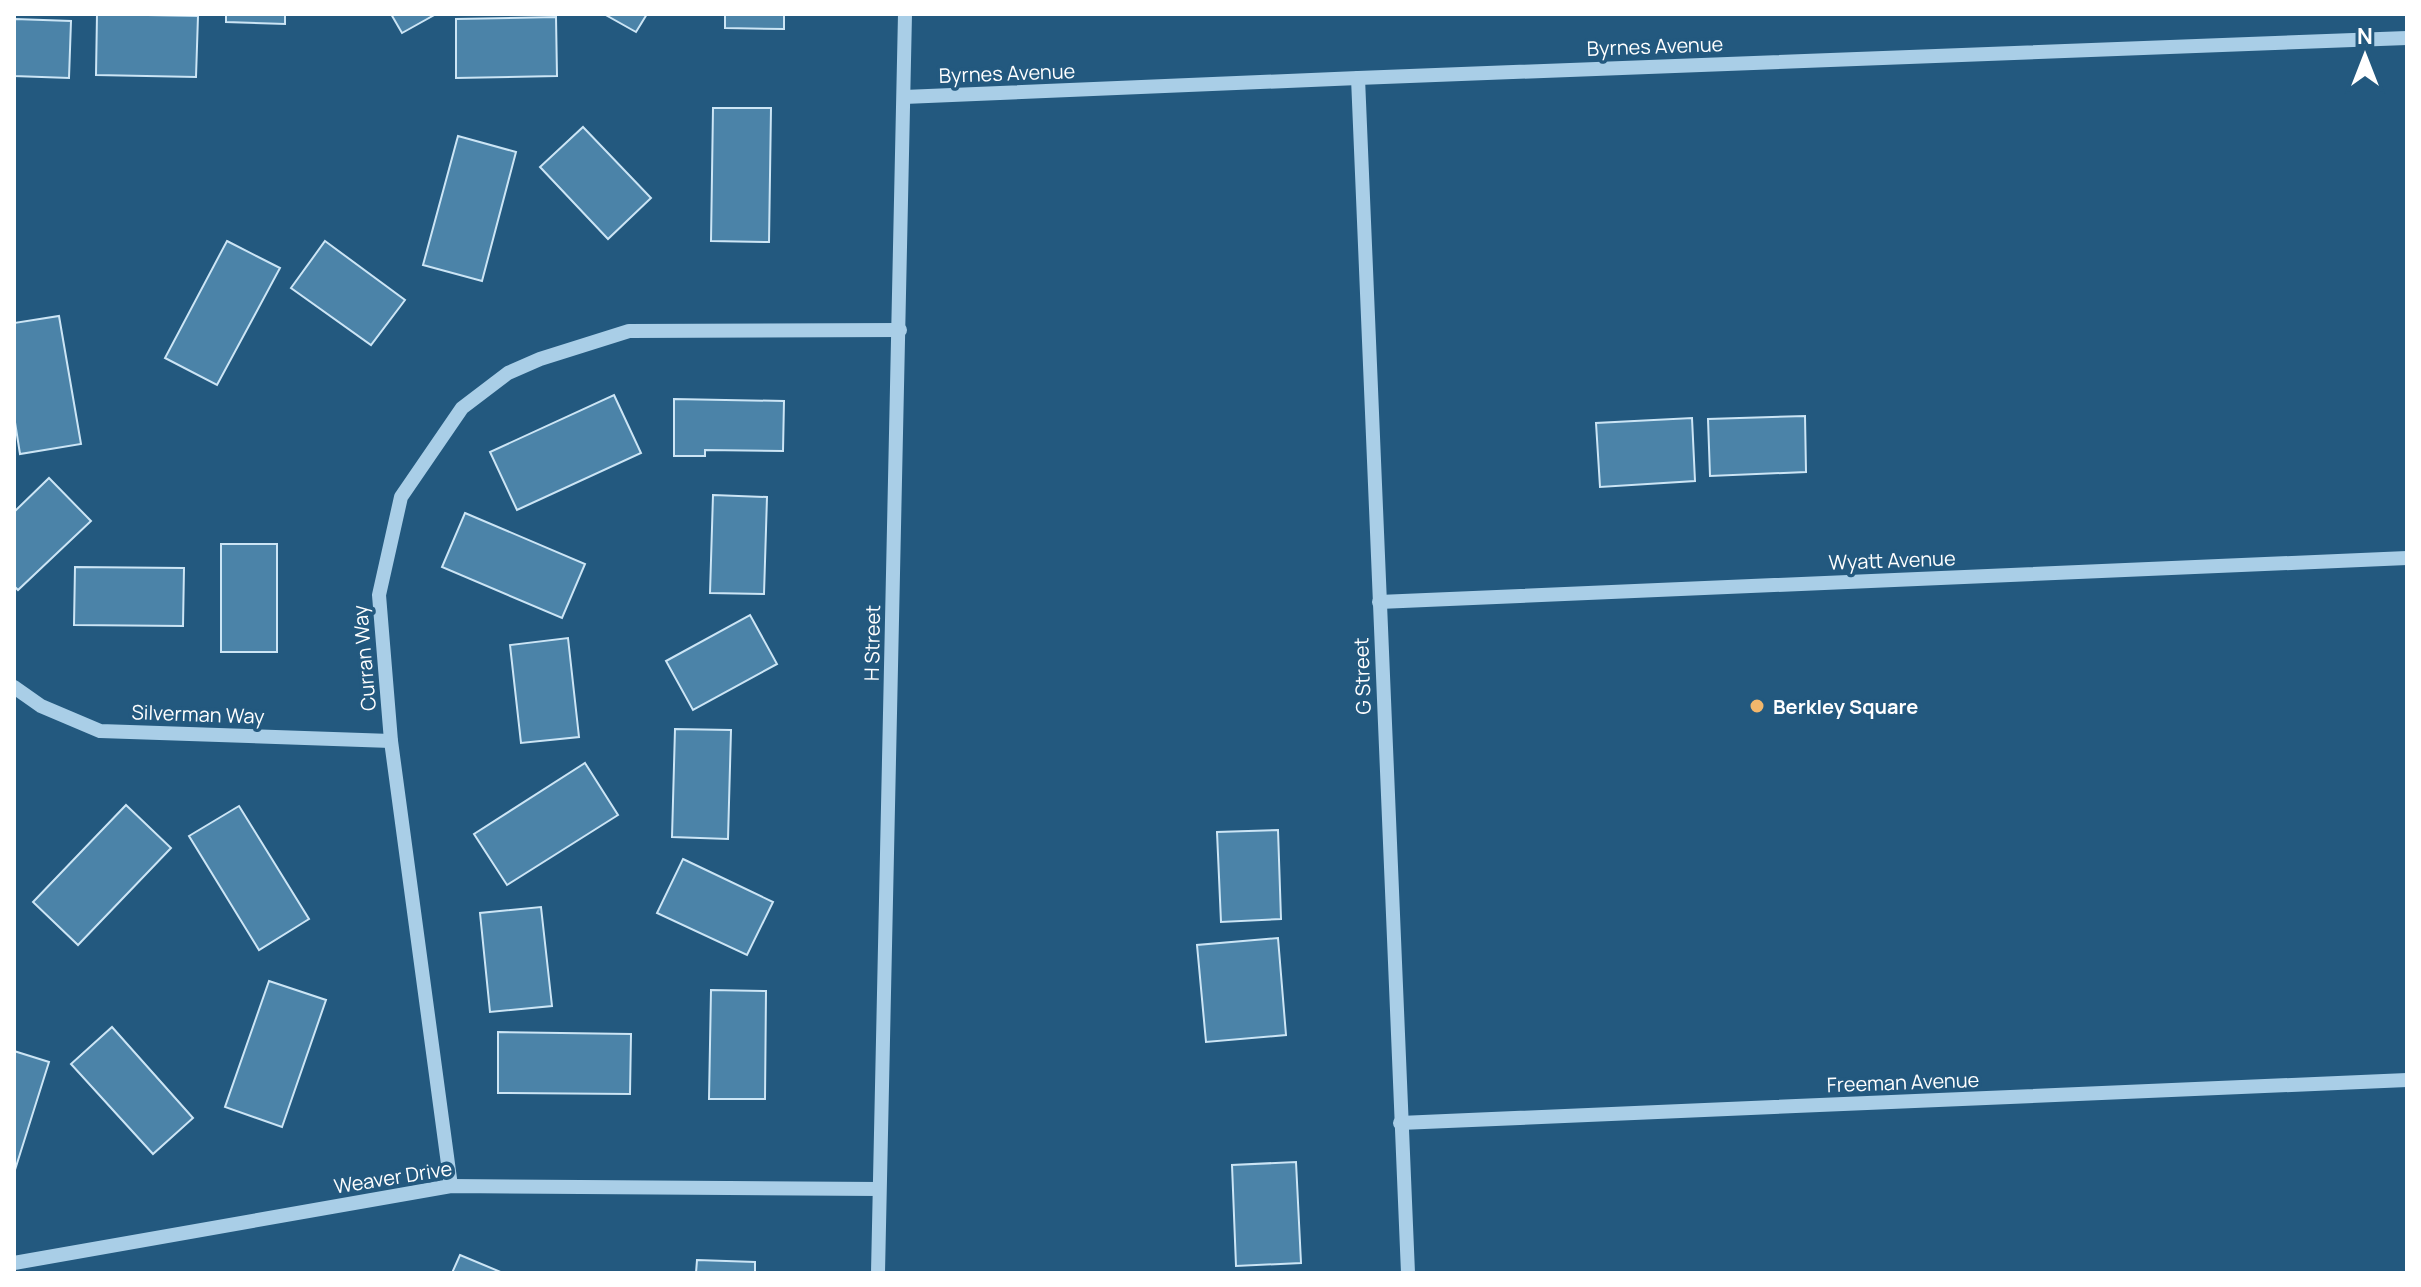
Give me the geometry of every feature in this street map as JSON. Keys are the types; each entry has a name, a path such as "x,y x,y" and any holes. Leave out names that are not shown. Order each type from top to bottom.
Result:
{"street":[{"name":"H Street","path":"878,1273 905,14"},
{"name":"Byrnes Avenue","path":"904,97 2407,38"},
{"name":"G Street","path":"1358,78 1408,1273"},
{"name":"Curran Way","path":"451,1186 391,741 379,595 401,497 462,408 508,373 540,359 629,331 900,330"},
{"name":"Wyatt Avenue","path":"1379,602 2407,558"},
{"name":"Silverman Way","path":"14,687 41,706 100,731 391,741"},
{"name":"Freeman Avenue","path":"1400,1123 2407,1080"},
{"name":"Weaver Drive","path":"14,1263 451,1186 879,1189"}],"building":[{"path":"97,14 198,16 196,77 96,75"},
{"path":"226,14 285,14 285,24 226,22"},
{"path":"391,14 436,14 402,33"},
{"path":"604,14 647,14 636,32"},
{"path":"725,14 784,14 784,29 725,28"},
{"path":"556,17 557,76 456,78 456,19"},
{"path":"15,19 71,21 69,78 14,76"},
{"path":"713,108 771,108 769,242 711,241"},
{"path":"583,127 651,198 608,239 540,167"},
{"path":"458,136 516,152 482,281 423,265"},
{"path":"227,241 280,268 217,385 165,358"},
{"path":"325,241 405,300 371,345 291,288"},
{"path":"59,316 81,444 20,454 14,416 14,323"},
{"path":"614,395 641,453 517,510 490,452"},
{"path":"674,399 784,401 783,451 705,450 705,456 674,456"},
{"path":"1805,416 1806,472 1710,476 1708,419"},
{"path":"1692,418 1695,481 1600,487 1596,423"},
{"path":"49,478 91,521 18,590 14,586 14,512"},
{"path":"713,495 767,497 764,594 710,593"},
{"path":"465,513 585,564 562,618 442,567"},
{"path":"221,544 277,544 277,652 221,652"},
{"path":"75,567 184,568 183,626 74,625"},
{"path":"750,615 777,664 693,710 666,661"},
{"path":"568,638 579,737 521,743 510,645"},
{"path":"675,729 731,730 728,839 672,837"},
{"path":"585,763 618,815 507,885 474,834"},
{"path":"126,805 171,848 78,945 33,902"},
{"path":"239,806 309,919 259,950 189,836"},
{"path":"1278,830 1281,919 1221,922 1217,832"},
{"path":"683,859 773,902 747,955 657,913"},
{"path":"541,907 552,1006 490,1012 480,913"},
{"path":"1278,938 1286,1035 1206,1042 1197,945"},
{"path":"269,981 326,1000 282,1127 225,1107"},
{"path":"711,990 766,991 765,1099 709,1099"},
{"path":"112,1027 193,1118 153,1154 71,1064"},
{"path":"498,1032 631,1034 630,1094 498,1093"},
{"path":"14,1051 49,1062 14,1173"},
{"path":"1296,1162 1301,1263 1236,1266 1232,1165"},
{"path":"460,1255 503,1273 452,1273"},
{"path":"697,1260 755,1262 755,1273 696,1273"}],"place":[{"name":"Berkley Square","path":"1757,706"}]}
